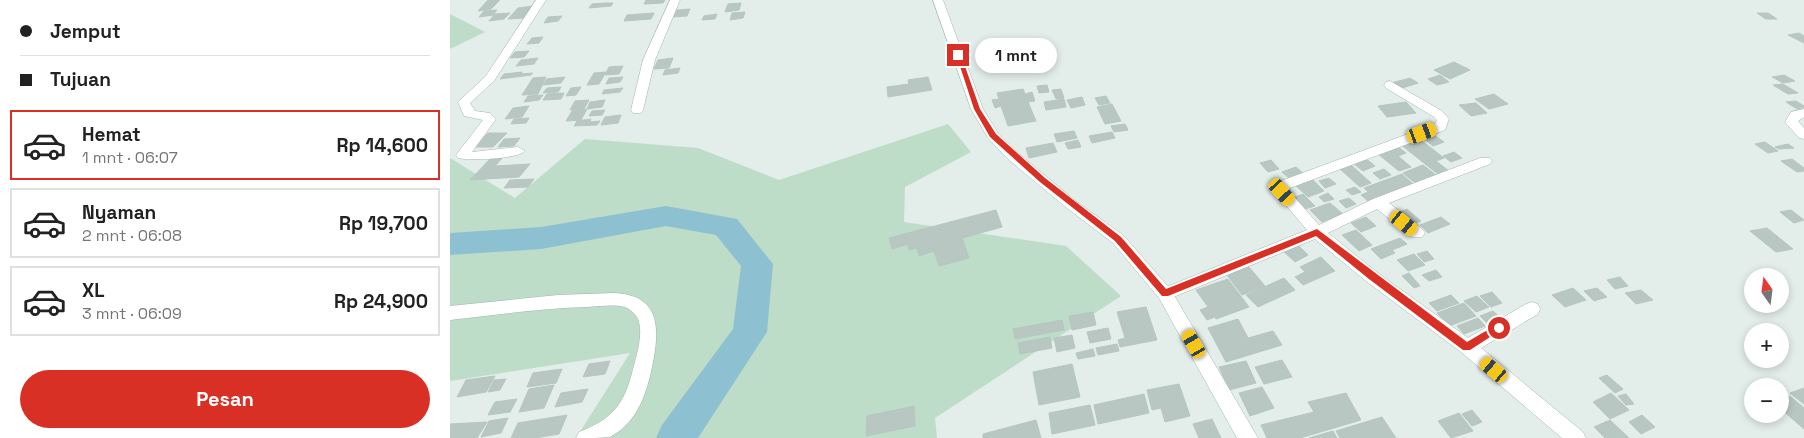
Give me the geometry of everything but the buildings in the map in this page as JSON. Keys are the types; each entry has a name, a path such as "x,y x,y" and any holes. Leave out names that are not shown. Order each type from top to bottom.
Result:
{"street":[{"path":"518,152 463,155 490,119 486,116 468,114 465,111 464,102 490,78 541,0"},
{"path":"637,110 649,60 675,0"},
{"path":"938,0 977,109 993,135 1043,180 1118,239 1165,294 1248,438"},
{"path":"1390,85 1438,114 1443,119 1443,123 1283,185 1282,192 1317,232 1372,277 1467,347 1576,438"},
{"path":"1804,113 1795,115 1791,122 1804,135"},
{"path":"1165,294 1317,232 1378,202 1485,161"},
{"path":"1378,202 1417,233"},
{"path":"450,313 563,300 618,300 631,302 641,308 648,325 643,368 632,403 623,416 592,437 586,438"},
{"path":"1467,347 1532,309"}],"green space":[{"path":"450,14 485,32 450,49"},
{"path":"948,124 971,152 905,187 904,222 1066,246 1121,296 935,418 937,438 576,438 630,353 450,381 450,158 515,198 585,139 698,148 779,180"}],"waterway":[{"path":"450,244 541,238 666,216 726,226 757,264 750,332 676,438"}],"route":[{"path":"958,55 977,109 993,135 1013,156 1072,205 1118,239 1165,294 1317,232 1372,277 1467,347 1499,328"}]}
